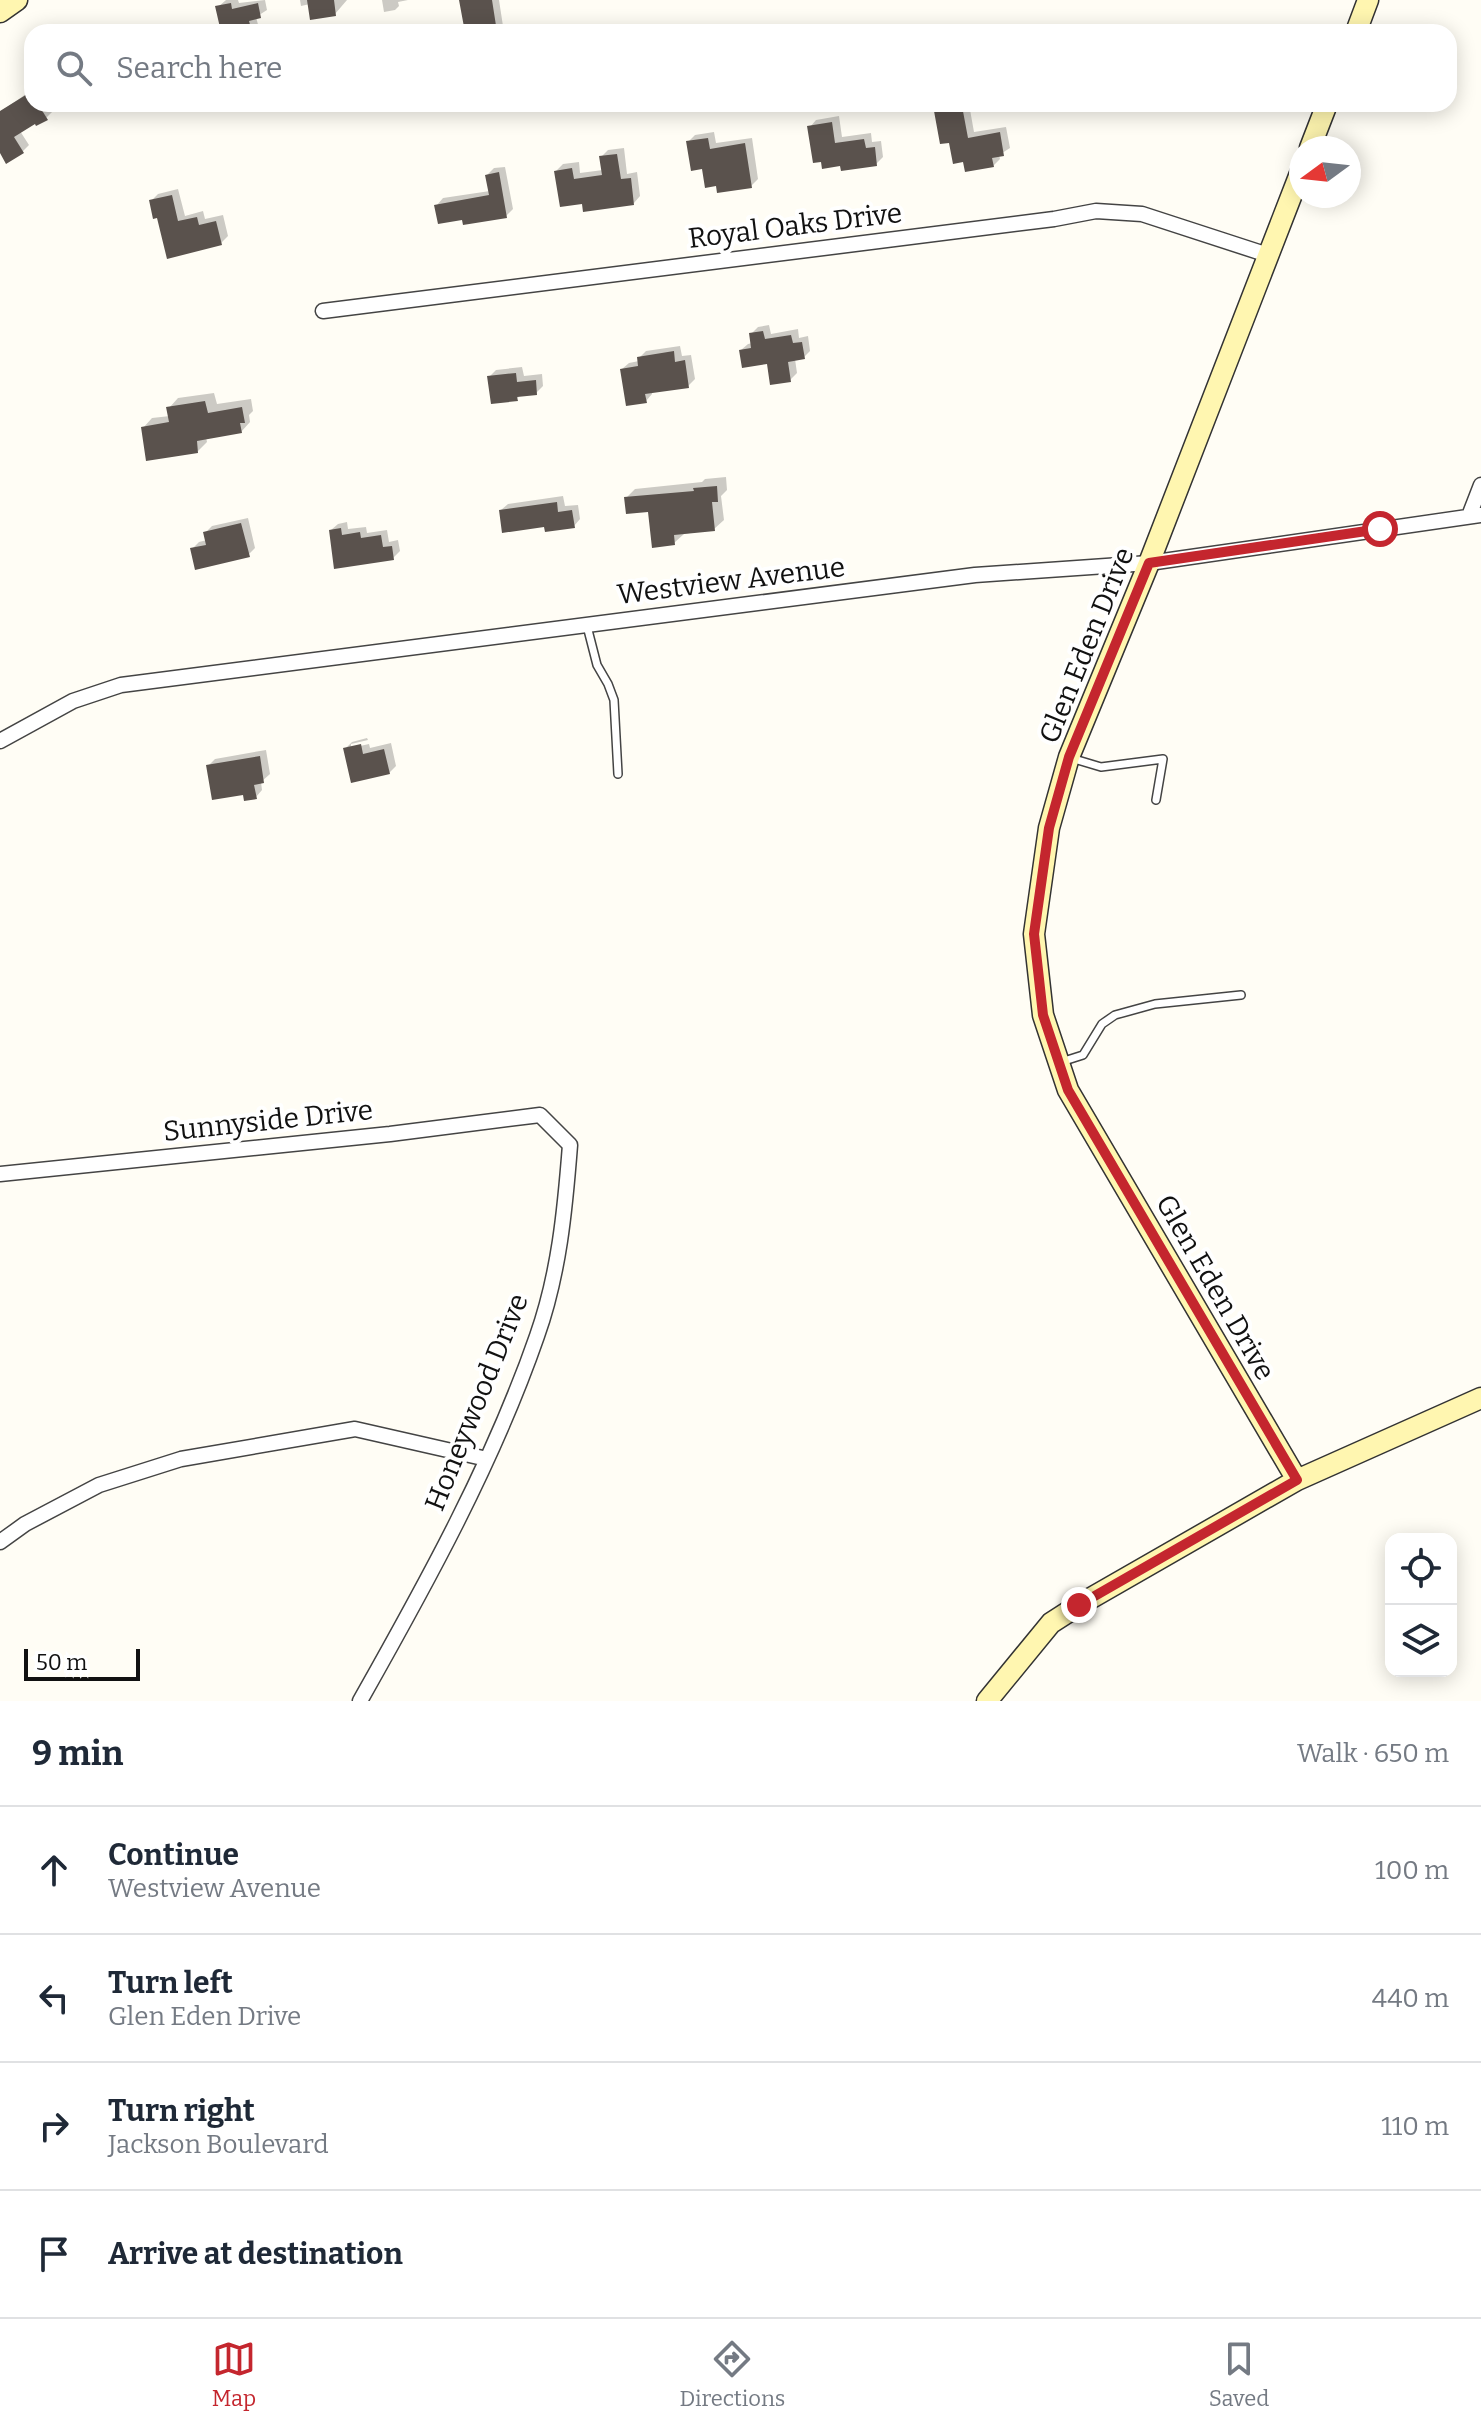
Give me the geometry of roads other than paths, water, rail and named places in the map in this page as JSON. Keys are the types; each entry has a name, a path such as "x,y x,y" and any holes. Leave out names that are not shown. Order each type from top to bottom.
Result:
{"street":[{"path":"0,12 17,0"},
{"path":"1359,24 1368,0"},
{"path":"1315,136 1324,112"},
{"name":"Glen Eden Drive","path":"1289,202 1149,563 1069,757 1049,828 1034,934 1043,1015 1068,1090 1297,1480"},
{"name":"Royal Oaks Drive","path":"323,311 1054,219 1096,211 1142,214 1268,255"},
{"path":"1475,516 1481,485"},
{"name":"Westview Avenue","path":"0,741 73,701 121,685 975,575 1149,563 1475,516"},
{"name":"Sunnyside Drive","path":"0,1174 390,1134 540,1115"},
{"name":"Honeywood Drive","path":"360,1701 391,1649 487,1459 537,1335 551,1287 564,1221 570,1145 540,1115"},
{"path":"987,1701 1051,1623 1297,1480 1481,1398"},
{"path":"0,1542 25,1524 99,1485 181,1459 343,1431 355,1429 487,1459"}],"lane":[{"path":"587,625 597,665 614,700 618,774"},
{"path":"1069,757 1101,767 1163,759 1156,800"},
{"path":"1059,1063 1083,1055 1102,1024 1115,1015 1155,1004 1241,995"}]}
